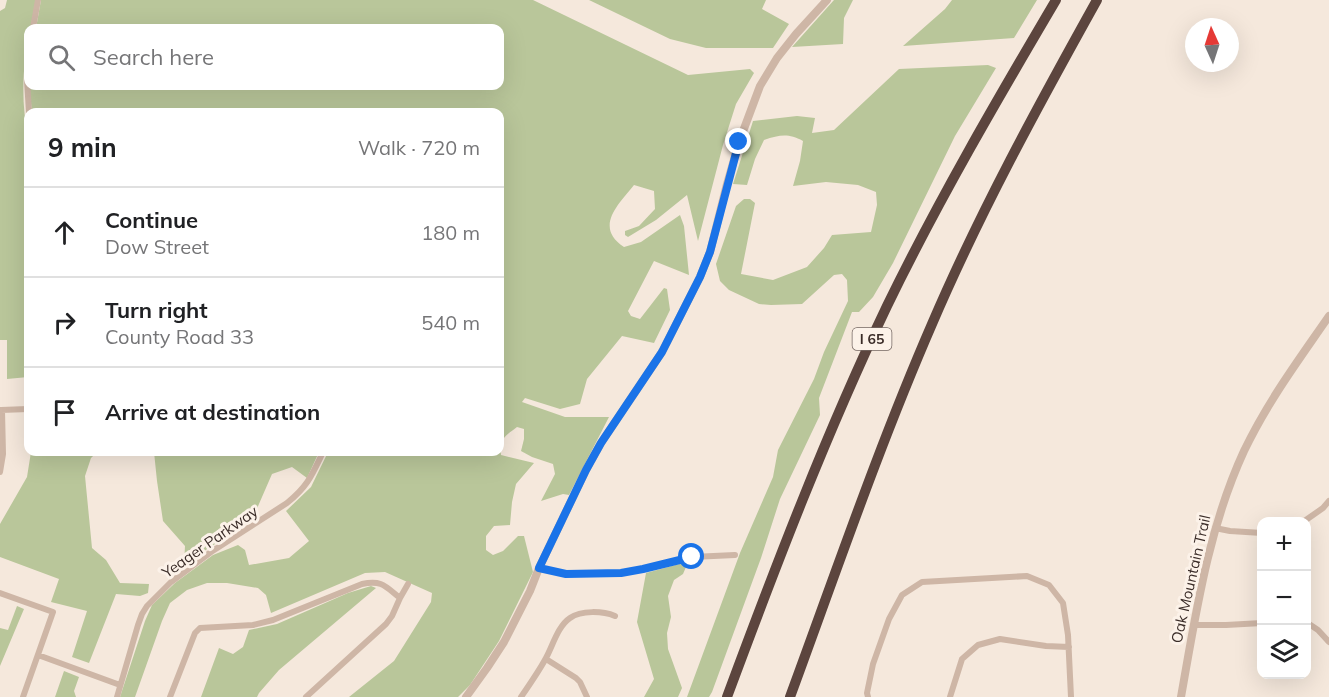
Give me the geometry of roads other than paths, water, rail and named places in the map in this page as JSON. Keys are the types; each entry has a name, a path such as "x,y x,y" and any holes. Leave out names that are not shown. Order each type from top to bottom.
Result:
{"highway":[{"name":"I 65","path":"727,697 810,480 888,305 940,202 1056,0"},
{"path":"790,697 881,447 933,322 1012,156 1097,0"}],"street":[{"path":"34,24 38,0"},
{"path":"466,697 504,642 586,470 601,443 662,352 700,277 710,252 739,142 760,86 777,58 827,0"},
{"path":"28,90 29,108"},
{"name":"Oak Mountain Trail","path":"1181,697 1205,567 1224,500 1258,423 1296,362 1329,316"},
{"path":"0,472 3,453 1,410 24,409"},
{"name":"Yeager Parkway","path":"117,697 138,625 147,606 162,590 199,560 298,494 312,476 321,456"},
{"path":"1311,517 1329,501"},
{"path":"1215,528 1257,533"},
{"path":"539,568 566,574 621,573 692,557 735,555"},
{"path":"868,697 873,664 889,619 902,595 922,582 1027,576 1049,585 1063,603 1069,647 1071,697"},
{"path":"170,697 199,628 264,622 362,584 373,582 383,585 400,598"},
{"path":"306,697 386,624 408,584"},
{"path":"0,593 53,612 23,697"},
{"path":"521,697 546,659 562,628 572,617 596,613 615,616"},
{"path":"195,622 199,628"},
{"path":"1194,625 1257,622"},
{"path":"1310,625 1329,642"},
{"path":"950,697 962,659 978,645 1000,639 1069,647"},
{"path":"38,655 120,685"},
{"path":"546,659 576,678 587,697"}]}
